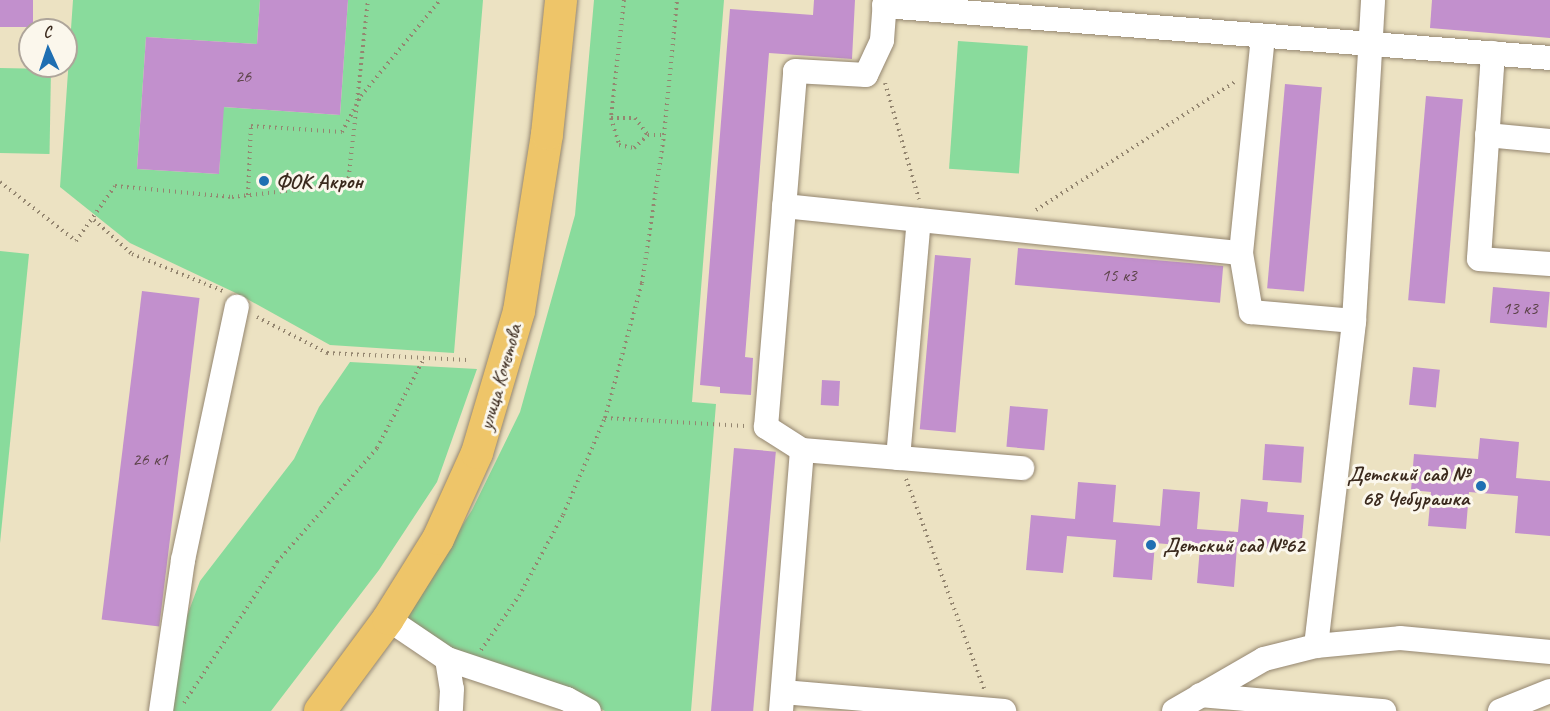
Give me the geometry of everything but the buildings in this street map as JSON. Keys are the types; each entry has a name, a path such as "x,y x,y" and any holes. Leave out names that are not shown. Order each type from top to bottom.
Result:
{"main road":[{"name":"улица Кочетова","path":"324,709 388,619 438,539 477,453 502,380 519,311 547,134 561,0"}],"lane":[{"path":"1316,646 1354,321 1373,0"},
{"path":"1023,468 802,450 766,428 795,71 866,75 882,40 885,3 1550,58"},
{"path":"1263,36 1241,253 1251,312 1354,321"},
{"path":"1493,53 1479,259 1550,264"},
{"path":"1487,135 1550,141"},
{"path":"784,206 1241,253"},
{"path":"898,458 919,220"},
{"path":"161,711 183,560 237,306"},
{"path":"802,450 782,702 997,710"},
{"path":"388,619 458,662 567,699 589,711"},
{"path":"1174,711 1264,659 1316,646 1400,638 1550,652"},
{"path":"451,711 452,689 458,662"},
{"path":"1200,695 1384,711"},
{"path":"1500,711 1547,698"}],"path":[{"path":"0,182 76,241 94,220 116,186 248,195 348,184 361,96 369,0"},
{"path":"248,195 251,126 342,132 361,96 440,0"},
{"path":"624,0 611,118 619,145 634,148 648,135 664,135"},
{"path":"458,662 519,596 563,516 605,418 642,283 664,135 677,0"},
{"path":"876,53 919,197 919,220"},
{"path":"1007,228 1260,65"},
{"path":"611,118 635,118 648,135"},
{"path":"94,220 132,254 227,292 237,306 327,353 467,360"},
{"path":"179,711 277,562 377,448 424,358"},
{"path":"605,418 766,428"},
{"path":"898,458 997,710"}],"green space":[{"name":"ФОК Акрон","path":"73,0 260,0 257,44 146,37 137,169 219,174 223,107 340,115 348,0 483,0 454,353 330,345 240,295 130,243 60,187 68,78 78,78 78,18 72,18"},
{"path":"594,0 724,0 692,402 716,404 691,711 605,711 571,693 465,658 403,620 472,510 520,412 575,215"},
{"path":"958,41 1028,46 1019,174 949,169"},
{"path":"0,68 18,68 18,78 51,78 50,154 0,153"},
{"path":"0,251 29,254 0,543"},
{"path":"350,362 477,369 437,482 379,570 271,711 169,711 178,640 200,581 294,459 319,407"}],"place":[{"name":"ФОК Акрон","path":"264,181"},
{"name":"Детский сад № 68 Чебурашка","path":"1481,486"},
{"name":"Детский сад №62","path":"1151,545"}]}
